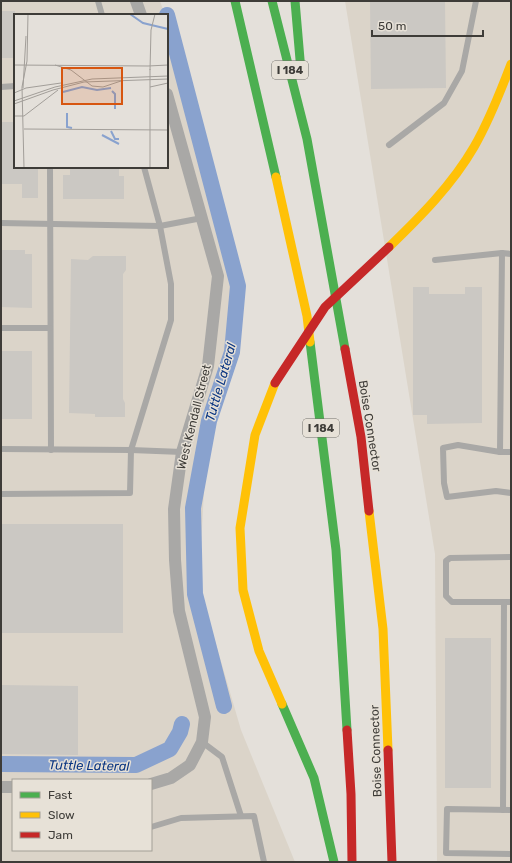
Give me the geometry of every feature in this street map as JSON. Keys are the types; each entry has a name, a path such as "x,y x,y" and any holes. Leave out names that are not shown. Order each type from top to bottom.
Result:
{"highway":[{"name":"I 184","path":"235,1 254,72 307,316 336,550 351,794 352,862"},
{"name":"Boise Connector","path":"272,1 307,139 361,437 383,629 392,862"},
{"path":"295,1 307,139"},
{"path":"230,22 254,72"},
{"path":"334,862 314,778 259,651 243,590 240,528 255,435 275,383 325,307 423,214 447,187 483,131 511,64"}],"street":[{"path":"136,1 141,14"},
{"name":"West Kendall Street","path":"152,784 171,778 190,765 202,742 204,717 179,611 175,560 174,509 182,452 208,366 218,276 168,98"},
{"path":"1,787 12,787"}],"lane":[{"path":"98,1 102,14"},
{"path":"389,145 444,104 462,71 476,1"},
{"path":"1,87 14,86"},
{"path":"50,168 51,450"},
{"path":"1,494 130,493 131,450 171,320 171,284 160,226 144,168"},
{"path":"1,223 160,226 202,218"},
{"path":"435,260 502,253 511,254"},
{"path":"500,452 502,253"},
{"path":"1,328 50,328"},
{"path":"511,452 500,452 458,445 443,448 444,483 447,497 496,491 511,493"},
{"path":"1,449 182,452"},
{"path":"511,557 450,558 446,561 448,599 452,602 511,602"},
{"path":"503,810 504,602"},
{"path":"202,742 222,758 241,816"},
{"path":"511,810 447,809 446,853 511,854"},
{"path":"152,827 181,818 254,816 264,862"}],"shaded area":[{"path":"1,1 160,1 165,14 14,14 14,168 168,168 168,26 244,279 238,352 206,452 199,586 241,730 295,862 1,862"},
{"path":"345,1 511,1 511,862 437,862 435,554"}],"building":[{"path":"370,1 445,1 446,88 371,89"},
{"path":"1,11 15,11 13,58 1,58"},
{"path":"1,122 14,122 14,168 38,168 38,198 22,198 22,184 1,184"},
{"path":"70,168 119,168 119,176 124,176 124,199 63,199 63,175 70,175"},
{"path":"1,250 25,250 25,254 32,254 32,308 1,307"},
{"path":"93,256 126,256 126,270 123,274 123,399 125,403 125,417 95,417 95,414 69,413 71,259 88,260"},
{"path":"413,287 429,287 429,294 465,294 465,287 482,287 482,423 427,424 427,415 413,415"},
{"path":"1,351 32,351 32,419 1,419"},
{"path":"1,524 123,524 123,633 1,633"},
{"path":"445,638 491,638 491,788 445,788"},
{"path":"1,685 78,686 78,755 1,754"}],"waterway":[{"name":"Tuttle Lateral","path":"168,19 238,286 232,352 209,421 193,508 195,594 224,706"},
{"name":"Tuttle Lateral","path":"1,764 136,765 170,749 180,732 182,724"}],"traffic: fast":[{"path":"235,1 276,177"},
{"path":"272,1 307,139 345,349"},
{"path":"295,1 301,71"},
{"path":"310,342 336,550 347,730"},
{"path":"282,704 314,778 334,862"}],"traffic: slow":[{"path":"389,247 435,200 465,161 489,117 511,64"},
{"path":"276,177 307,316 310,342"},
{"path":"275,383 255,435 240,528 243,590 259,651 282,704"},
{"path":"369,511 383,629 388,750"}],"traffic: jam":[{"path":"275,383 325,307 389,247"},
{"path":"345,349 361,437 369,511"},
{"path":"347,730 351,794 352,862"},
{"path":"388,750 392,862"}]}
